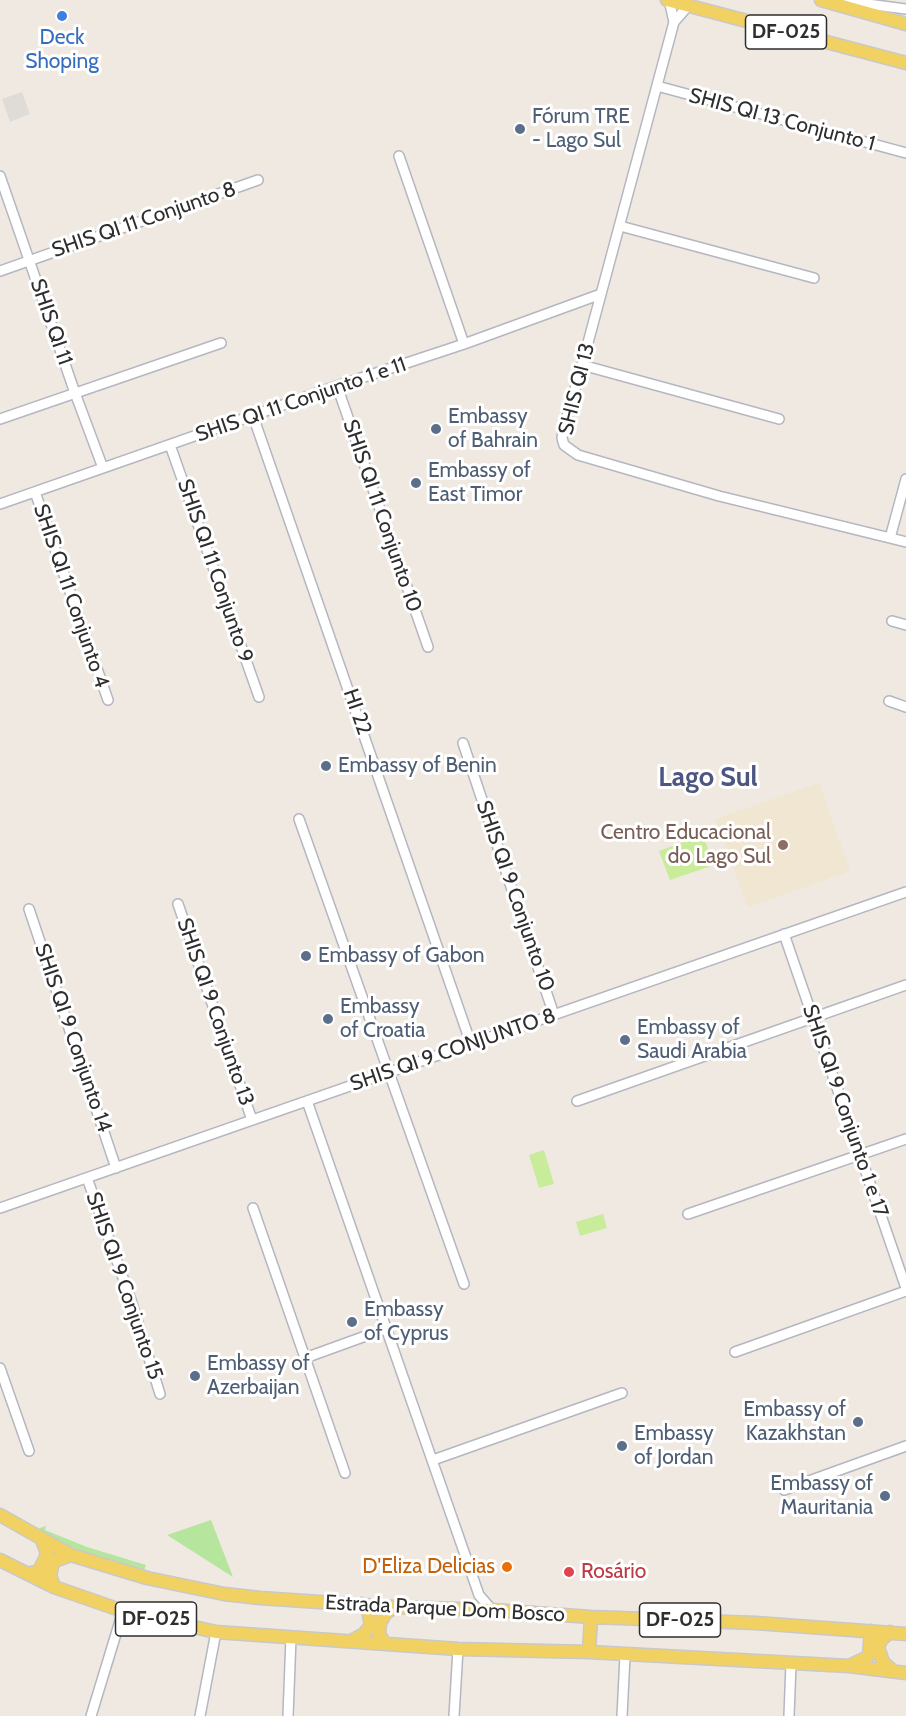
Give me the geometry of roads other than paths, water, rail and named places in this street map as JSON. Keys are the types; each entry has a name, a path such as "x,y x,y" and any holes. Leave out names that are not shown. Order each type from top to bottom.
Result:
{"main road":[{"name":"DF-025","path":"668,0 906,63"},
{"name":"DF-025","path":"821,0 906,24"},
{"name":"Estrada Parque Dom Bosco","path":"0,1515 71,1555 147,1578 260,1599 591,1617 756,1623 906,1634"},
{"path":"27,1574 39,1571 45,1559 46,1553 42,1540"},
{"path":"54,1587 50,1575 53,1563 71,1555"},
{"name":"Estrada Parque Dom Bosco","path":"0,1560 54,1587 123,1611 216,1632 458,1649 589,1652 625,1656 849,1666 900,1672"},
{"path":"352,1641 364,1634 371,1625 368,1611 362,1604"},
{"path":"385,1644 379,1634 380,1623 394,1607"},
{"path":"589,1652 591,1617"},
{"path":"849,1666 869,1655 871,1631"},
{"path":"890,1632 881,1640 878,1647 883,1662 900,1672"}],"street":[{"name":"SHIS QI 13","path":"668,0 674,22"},
{"path":"833,0 906,9"},
{"name":"SHIS QI 13","path":"688,6 674,22 563,430 564,445 569,451 578,455 726,498 906,542"},
{"name":"SHIS QI 13 Conjunto 1","path":"657,86 906,153"},
{"path":"399,156 464,344"},
{"name":"SHIS QI 11","path":"0,176 103,468"},
{"name":"SHIS QI 11 Conjunto 8","path":"0,270 258,180"},
{"path":"620,226 814,278"},
{"name":"SHIS QI 11 Conjunto 1 e 11","path":"0,504 464,344 601,294"},
{"path":"0,419 222,343"},
{"path":"582,365 779,419"},
{"name":"SHIS QI 11 Conjunto 10","path":"337,386 428,647"},
{"name":"HI 22","path":"253,416 471,1044"},
{"name":"SHIS QI 11 Conjunto 9","path":"170,445 259,698"},
{"path":"890,538 906,479"},
{"name":"SHIS QI 11 Conjunto 4","path":"35,492 108,700"},
{"path":"892,621 906,625"},
{"path":"889,702 906,707"},
{"name":"SHIS QI 9 Conjunto 10","path":"463,743 554,1015"},
{"path":"299,819 464,1284"},
{"name":"SHIS QI 9 CONJUNTO 8","path":"0,1208 906,892"},
{"name":"SHIS QI 9 Conjunto 13","path":"178,904 252,1120"},
{"name":"SHIS QI 9 Conjunto 14","path":"29,909 116,1168"},
{"name":"SHIS QI 9 Conjunto 1 e 17","path":"784,934 906,1290"},
{"path":"577,1101 906,985"},
{"path":"307,1101 479,1594 492,1610"},
{"path":"688,1214 906,1139"},
{"name":"SHIS QI 9 Conjunto 15","path":"87,1178 131,1300 160,1394"},
{"path":"253,1208 345,1473"},
{"path":"735,1352 906,1290"},
{"path":"305,1358 385,1329"},
{"path":"0,1368 29,1451"},
{"path":"433,1460 621,1393"},
{"path":"784,1490 906,1446"},
{"path":"470,1609 478,1601 479,1594"},
{"path":"91,1716 123,1611"},
{"path":"200,1716 216,1632"},
{"path":"288,1716 291,1638"},
{"path":"454,1716 458,1649"},
{"path":"622,1716 625,1656"},
{"path":"789,1716 791,1664"}],"place":[{"name":"Deck Shoping","path":"62,16"},
{"name":"Fórum TRE - Lago Sul","path":"520,129"},
{"name":"Embassy of Bahrain","path":"436,429"},
{"name":"Embassy of East Timor","path":"416,483"},
{"name":"Embassy of Benin","path":"326,766"},
{"name":"Centro Educacional do Lago Sul","path":"783,845"},
{"name":"Embassy of Gabon","path":"306,956"},
{"name":"Embassy of Croatia","path":"328,1019"},
{"name":"Embassy of Saudi Arabia","path":"625,1040"},
{"name":"Embassy of Cyprus","path":"352,1322"},
{"name":"Embassy of Azerbaijan","path":"195,1376"},
{"name":"Embassy of Kazakhstan","path":"858,1422"},
{"name":"Embassy of Jordan","path":"622,1446"},
{"name":"Embassy of Mauritania","path":"885,1496"},
{"name":"D'Eliza Delicias","path":"507,1567"},
{"name":"Rosário","path":"569,1572"}],"district":[{"name":"Lago Sul","path":"708,778"}]}
